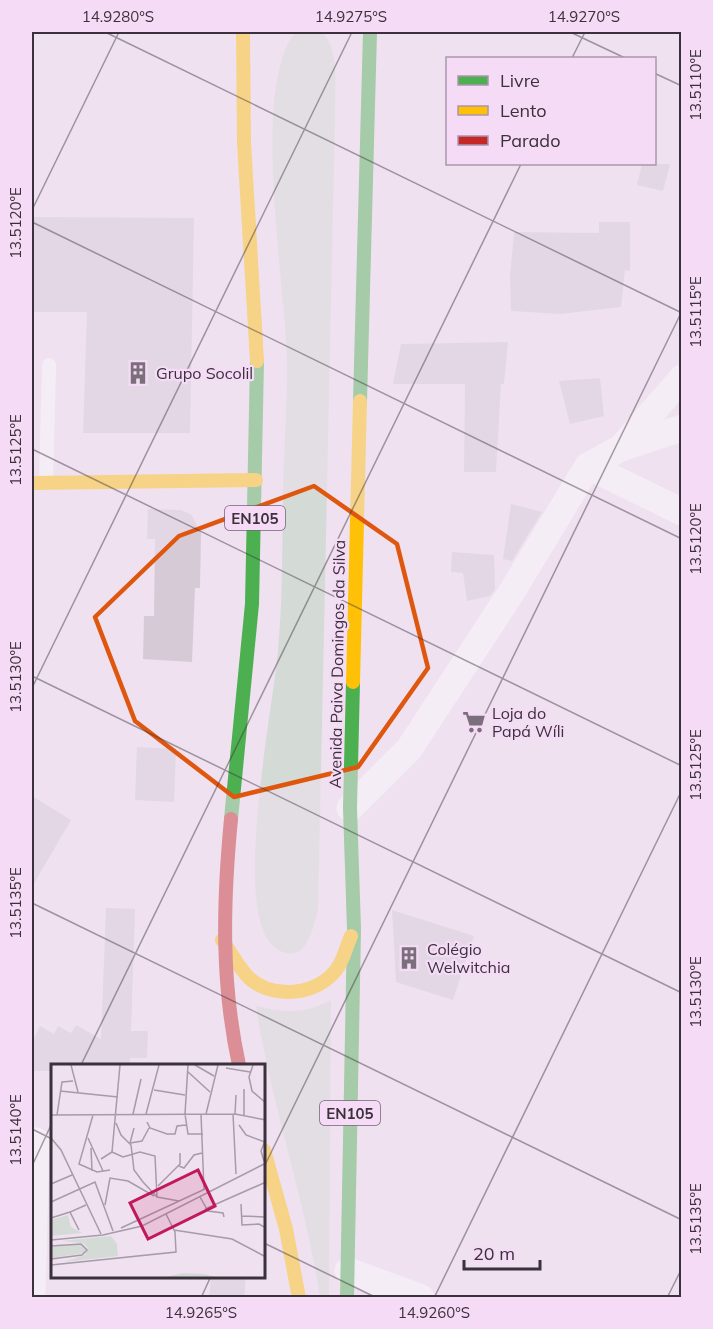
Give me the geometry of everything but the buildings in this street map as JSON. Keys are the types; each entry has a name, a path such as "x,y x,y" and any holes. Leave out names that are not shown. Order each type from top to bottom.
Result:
{"main road":[{"name":"EN105","path":"239,1064 226,997 222,940 225,885 250,642 256,480 256,329 240,96 243,32"},
{"name":"Avenida Paiva Domingos da Silva","path":"347,1298 354,929 350,808 370,32"},
{"path":"356,37 368,95"},
{"path":"240,96 259,42"},
{"path":"39,483 256,480"},
{"path":"222,940 252,981 278,993 301,992 319,986 336,970 354,929"},
{"path":"266,1158 286,1229 299,1298"}],"street":[{"path":"621,448 681,378"},
{"path":"350,808 409,749 511,593 588,466 621,448 681,428"},
{"path":"588,466 681,512"},
{"path":"32,1292 40,1141"},
{"path":"348,1271 421,1298"}],"lane":[{"path":"39,483 49,365"}],"highlighted area":[{"path":"314,486 397,544 428,668 358,767 234,797 135,721 95,617 179,536"}],"shaded area":[{"path":"295,32 322,32 332,49 335,84 318,909 305,946 300,951 286,953 270,943 260,920 255,887 255,847 280,630 287,395 285,330 272,142 275,97 282,60"},
{"path":"331,1000 329,1297 320,1298 306,1224 270,1079 256,1006 295,1011 322,1005"}],"traffic: fast":[{"path":"360,401 370,32"},
{"path":"231,819 252,604 257,361"},
{"path":"347,1298 354,929 350,808 353,682"}],"traffic: slow":[{"path":"243,32 244,143 257,361"},
{"path":"353,682 360,401"},
{"path":"32,483 256,480"},
{"path":"222,940 249,978 270,990 294,992 318,985 328,978 341,962 351,936"},
{"path":"266,1157 286,1229 299,1298"}],"traffic: jam":[{"path":"231,819 226,881 225,942 229,1003 239,1064"}],"place":[{"name":"Grupo Socolil","path":"138,373"},
{"name":"Loja do Papá Wíli","path":"474,722"},
{"name":"Colégio Welwitchia","path":"409,958"}]}
